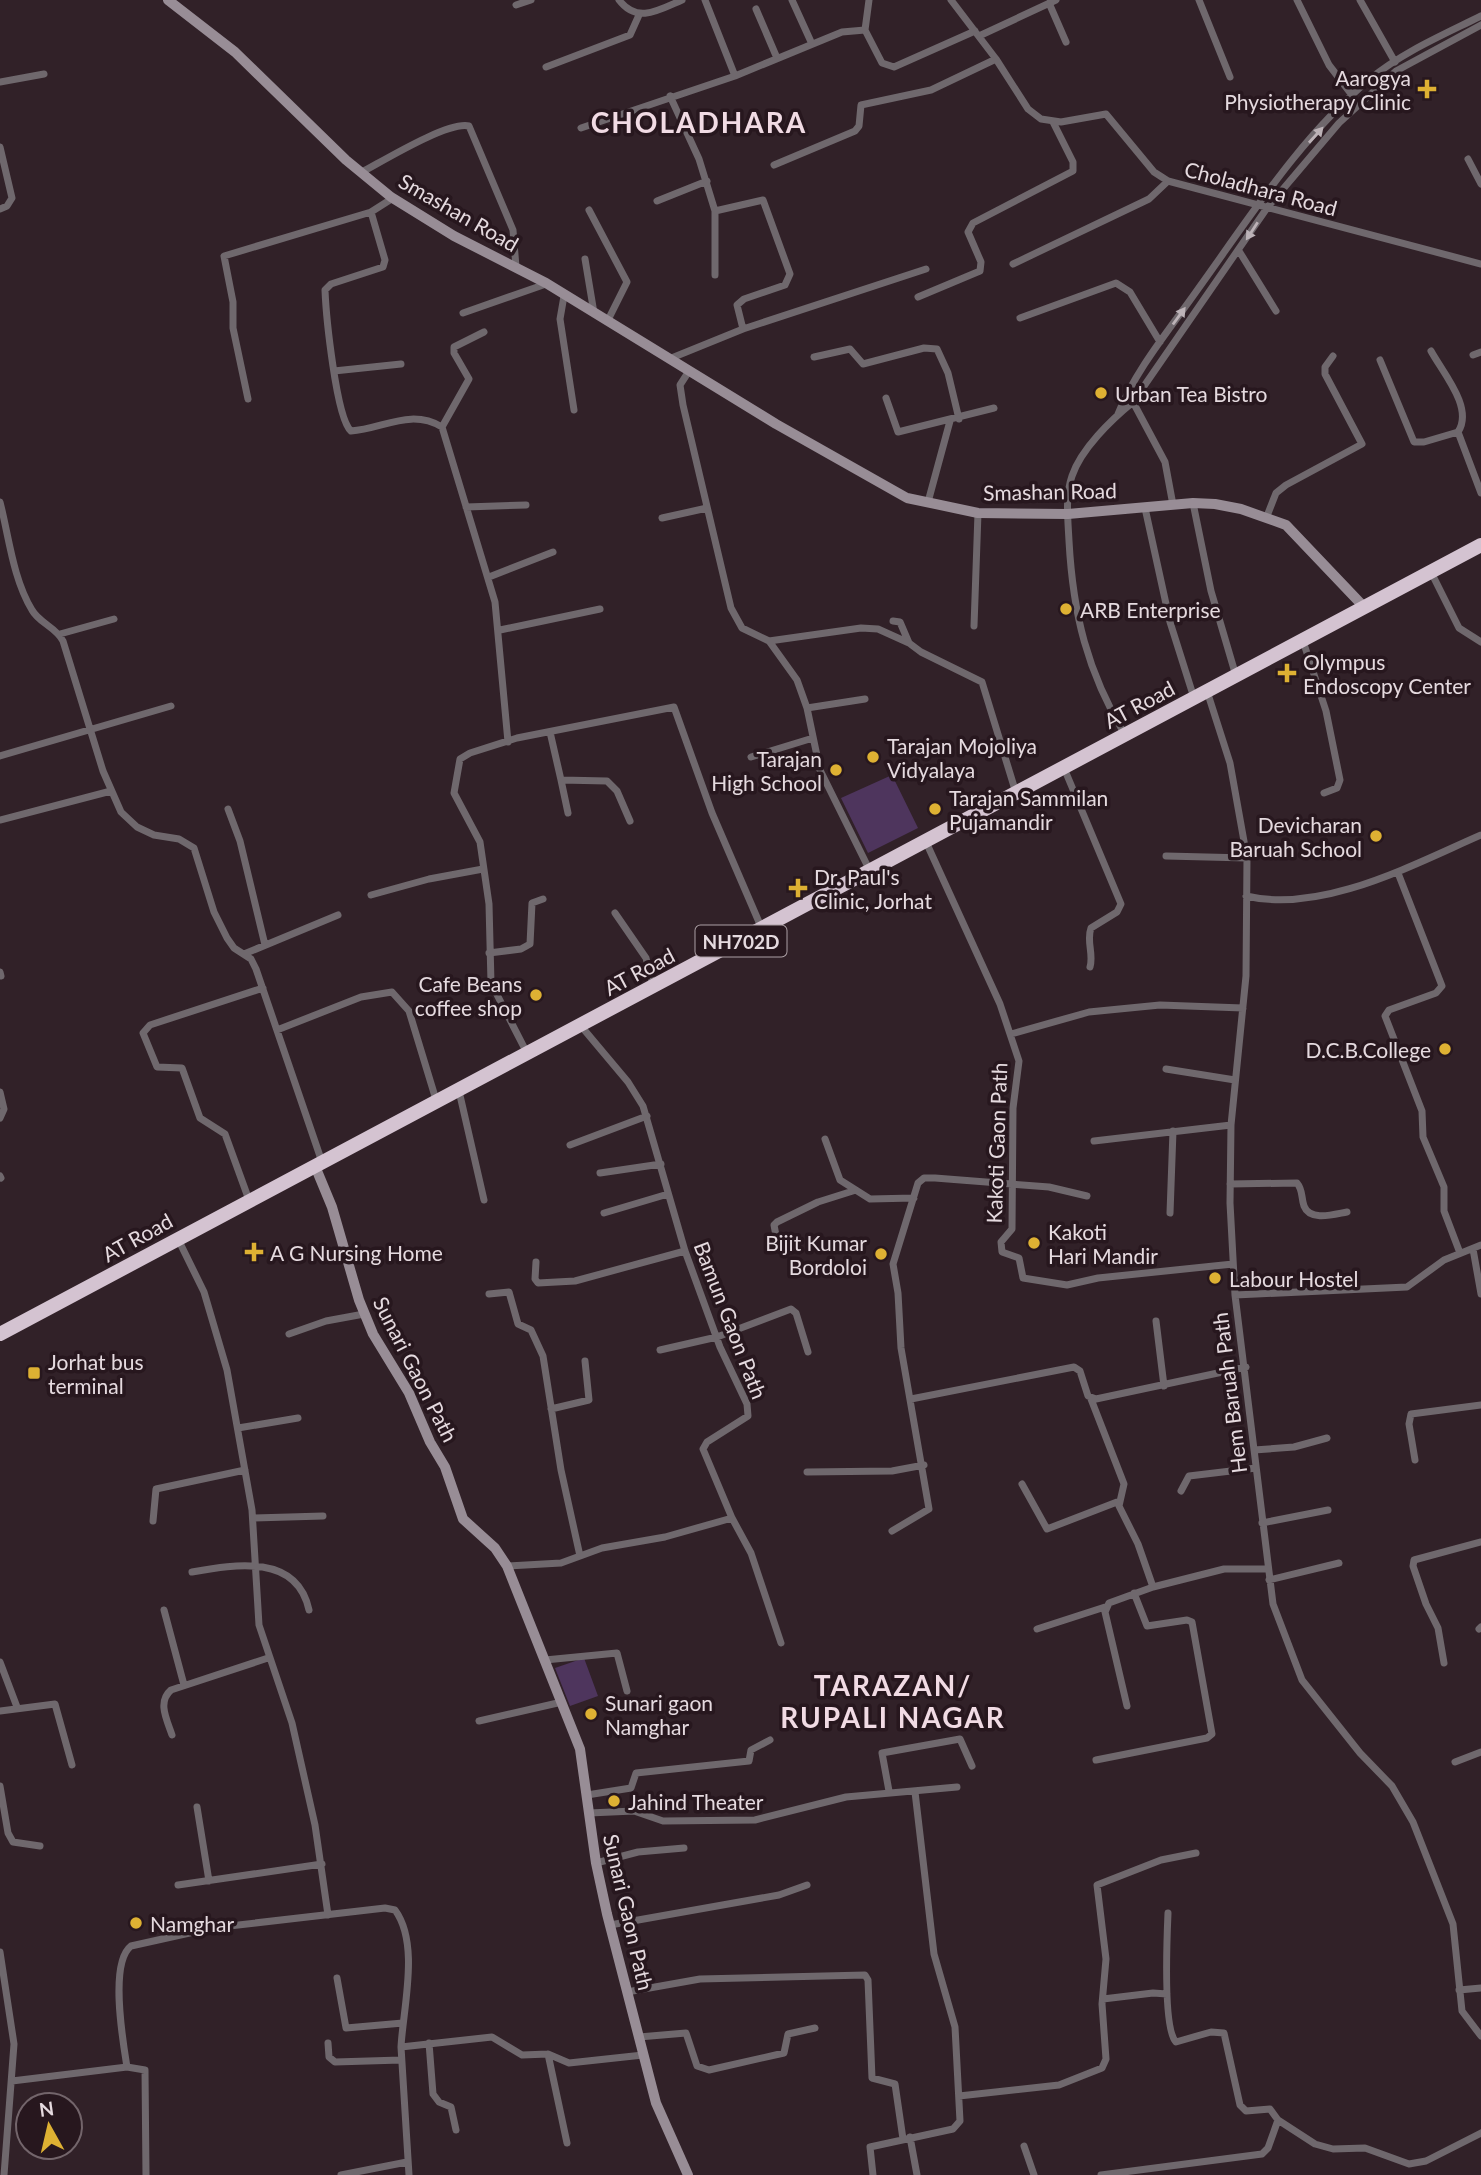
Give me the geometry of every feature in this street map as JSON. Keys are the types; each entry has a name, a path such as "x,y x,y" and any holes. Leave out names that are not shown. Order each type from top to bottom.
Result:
{"highway":[{"name":"AT Road","path":"0,1334 1481,545"}],"street":[{"path":"516,5 531,0"},
{"path":"619,0 631,13 639,15 682,0"},
{"path":"705,0 735,76"},
{"path":"792,0 811,44"},
{"path":"869,0 865,30 885,66 977,34 1053,2 1066,42"},
{"path":"918,297 980,271 981,262 968,232 973,222 1073,171 1073,162 1054,122 1041,119 1028,109 996,59 951,0"},
{"path":"1199,0 1230,77"},
{"path":"1297,0 1329,65 1353,95"},
{"path":"1360,0 1395,62"},
{"name":"Smashan Road","path":"170,1 235,51 346,160 393,198 454,236 516,267 608,320 689,371 907,498 978,513 1068,514 1193,503 1215,504 1267,516 1286,525 1365,608"},
{"path":"756,9 777,58"},
{"path":"545,67 630,35 639,15"},
{"path":"1118,415 1124,399 1160,342 1258,205 1353,95 1395,62 1481,16"},
{"path":"1125,734 1092,669 1078,628 1071,583 1068,514 1070,484 1078,463 1118,415 1133,402 1267,208 1339,123 1406,64 1481,25"},
{"path":"581,128 735,76 842,32 865,30"},
{"path":"774,165 855,131 861,105 931,90 996,59"},
{"path":"0,82 44,74"},
{"path":"670,96 707,181 715,211 715,275"},
{"name":"Choladhara Road","path":"1054,122 1106,114 1154,172 1168,181 1481,264"},
{"path":"362,172 444,131 461,125 469,127 513,230 516,267"},
{"path":"0,147 12,198 7,206 0,209"},
{"path":"1468,159 1481,184"},
{"path":"657,201 707,181"},
{"path":"1013,264 1149,199 1168,181"},
{"path":"248,399 233,328 233,302 224,256 371,212 393,198"},
{"path":"715,211 763,200 790,274 785,285 744,299 737,305 743,329"},
{"path":"589,210 619,261 627,282 608,320"},
{"path":"371,212 384,260 383,267 331,284 325,290 334,371 344,422 351,431 407,418 424,419 442,427"},
{"path":"1239,251 1276,311"},
{"path":"585,259 594,313"},
{"path":"669,359 743,329 926,269"},
{"path":"1020,318 1116,283 1130,292 1160,342"},
{"path":"463,313 546,284"},
{"path":"564,296 560,319 574,410"},
{"path":"484,331 454,347 468,379 442,427 489,577 500,630 508,742"},
{"path":"814,357 849,349 863,364 924,348 937,349 948,373 959,419"},
{"path":"1380,360 1414,442 1423,442 1458,432 1465,422 1464,411 1431,351"},
{"path":"1267,516 1276,493 1286,485 1362,444 1325,374 1325,368 1333,356"},
{"path":"334,371 401,364"},
{"path":"689,371 680,388 723,581 735,617 743,628 769,641 794,675 807,708 820,770 870,872"},
{"path":"886,398 893,425 898,432 959,419 994,408"},
{"path":"1133,402 1165,461 1173,505"},
{"path":"928,502 950,421"},
{"path":"1458,432 1481,493"},
{"path":"0,502 27,601 36,616 60,634 111,791 121,812 137,827 154,835 179,839 194,848 214,912 227,938 251,960 263,988 319,1164"},
{"path":"1193,503 1211,591 1236,676"},
{"path":"466,508 526,505"},
{"path":"662,518 707,508"},
{"name":"Hem Baruah Path","path":"1145,508 1170,622 1230,763 1247,858 1243,1008 1231,1125 1233,1265 1267,1569 1277,1620 1302,1680 1360,1753 1392,1786 1418,1833 1453,1924 1459,1990 1465,2018 1481,2036"},
{"path":"974,626 978,513"},
{"path":"489,577 553,552"},
{"path":"1431,572 1459,628 1481,642"},
{"path":"500,630 600,608"},
{"path":"60,634 114,619"},
{"path":"893,621 901,624 909,643"},
{"path":"769,641 870,628 909,643 935,660 982,682 1017,793"},
{"path":"1303,641 1326,711 1340,780 1337,788 1324,793"},
{"path":"807,708 864,699"},
{"path":"0,756 170,706"},
{"path":"527,1053 491,983 489,904 478,834 458,804 454,793 457,767 460,760 470,753 550,732 599,724 668,707 676,709 694,769 762,929"},
{"path":"550,732 568,813"},
{"path":"751,757 813,738"},
{"path":"1064,768 1121,904 1117,912 1091,928 1089,937 1093,957 1090,967"},
{"path":"561,780 607,781 617,791 630,821"},
{"path":"0,820 111,791"},
{"path":"228,809 240,841 265,945"},
{"path":"1246,896 1263,900 1303,899 1398,873 1481,835"},
{"name":"Kakoti Gaon Path","path":"926,842 1011,1034 1019,1062 1013,1108 1012,1229 1001,1247 1002,1252 1019,1258 1023,1278 1067,1285 1098,1278 1233,1265"},
{"path":"1166,856 1247,858"},
{"path":"371,895 429,878 483,869"},
{"path":"1398,873 1441,986 1436,993 1389,1010 1385,1016 1422,1111 1423,1137 1444,1187 1444,1212 1460,1253"},
{"path":"489,953 521,949 530,944 532,903 543,899"},
{"path":"615,913 644,955 653,988"},
{"path":"244,954 338,915"},
{"path":"249,1200 225,1134 200,1118 182,1068 157,1067 143,1032 150,1025 263,988"},
{"path":"277,1030 361,997 392,992 409,1011 437,1103"},
{"path":"1011,1034 1089,1012 1160,1005 1243,1008"},
{"name":"Bamun Gaon Path","path":"581,1026 628,1082 647,1116 685,1251 748,1410 744,1421 707,1442 703,1449 732,1518"},
{"path":"1166,1069 1235,1080"},
{"path":"459,1091 484,1200"},
{"path":"0,1092 4,1109 0,1118"},
{"path":"570,1145 647,1116"},
{"path":"1094,1141 1231,1125"},
{"path":"1170,1213 1173,1131"},
{"path":"825,1139 837,1176 856,1190 876,1201 914,1198"},
{"name":"Sunari Gaon Path","path":"319,1164 364,1314 409,1393 430,1442 445,1467 463,1519 472,1530 495,1548 507,1566 580,1749 596,1863 610,1925 659,2112 688,2175"},
{"path":"600,1173 661,1164"},
{"path":"892,1531 928,1511 924,1465 901,1348 893,1264 918,1183 924,1178 1012,1183 1049,1186 1068,1194 1087,1196"},
{"path":"1230,1185 1297,1184 1305,1208 1311,1213 1322,1216 1347,1212"},
{"path":"778,1246 774,1225 777,1222 818,1202 856,1190"},
{"path":"604,1213 668,1194"},
{"path":"178,1239 211,1312 228,1370 253,1518 257,1610 268,1658 292,1723 322,1864 328,1915"},
{"path":"1235,1295 1407,1287 1434,1266 1481,1245"},
{"path":"1473,1249 1481,1294"},
{"path":"537,1262 535,1279 538,1283 575,1281 685,1251"},
{"path":"489,1294 509,1292 518,1324 531,1330 543,1356 580,1556"},
{"path":"660,1350 717,1337 790,1309 796,1313 808,1352"},
{"path":"289,1334 326,1321 364,1314"},
{"path":"1156,1321 1164,1385"},
{"path":"551,1409 589,1400 585,1361"},
{"path":"912,1399 1074,1367 1080,1371 1124,1484 1124,1494 1117,1502 1047,1529 1022,1484"},
{"path":"1091,1399 1245,1367"},
{"path":"1415,1460 1409,1424 1411,1414 1481,1405"},
{"path":"238,1428 298,1418"},
{"path":"1254,1450 1294,1447 1327,1438"},
{"path":"807,1472 892,1471 924,1465"},
{"path":"1181,1491 1192,1476 1256,1468"},
{"path":"153,1521 156,1489 245,1469"},
{"path":"1117,1502 1138,1544 1153,1587"},
{"path":"1262,1523 1328,1510"},
{"path":"253,1518 323,1516"},
{"path":"507,1566 561,1563 732,1518 751,1553 781,1643"},
{"path":"1444,1663 1438,1628 1414,1571 1414,1560 1481,1542"},
{"path":"1269,1580 1339,1563"},
{"path":"192,1572 256,1566 279,1572 297,1582 306,1595 309,1610"},
{"path":"1037,1629 1105,1607 1153,1587 1230,1568 1267,1569"},
{"path":"1096,1760 1207,1738 1212,1734 1192,1622 1147,1626 1134,1593"},
{"path":"1105,1607 1127,1706"},
{"path":"164,1610 184,1685"},
{"path":"545,1660 617,1653 627,1691"},
{"path":"172,1735 164,1699 172,1690 268,1658"},
{"path":"0,1662 17,1707"},
{"path":"479,1721 562,1702"},
{"path":"0,1711 55,1704 72,1765"},
{"path":"889,1791 882,1753 960,1739 972,1766"},
{"path":"587,1795 631,1788 636,1773 749,1761 751,1750 770,1740"},
{"path":"1455,1762 1481,1752"},
{"path":"0,1786 10,1837 16,1844 40,1846"},
{"path":"589,1813 634,1811 663,1821 755,1820 846,1797 889,1791 915,1792 957,1787"},
{"path":"873,2175 870,2147 958,2127 959,2096 954,2027 934,1954 915,1792"},
{"path":"197,1807 209,1881"},
{"path":"596,1863 638,1852 684,1848"},
{"path":"959,2096 1059,2085 1097,2072 1106,2059 1103,1999 1106,1959 1097,1885 1146,1865 1196,1853"},
{"path":"178,1885 322,1864"},
{"path":"610,1925 779,1895 807,1885"},
{"path":"127,2067 121,2016 120,1965 125,1951 131,1946 212,1928 390,1908 398,1915 406,1943 408,1973 401,2060 409,2175"},
{"path":"1168,1913 1167,1994 1174,2041 1217,2031 1224,2033 1242,2109 1251,2112 1270,2109 1278,2120 1324,2147 1365,2148 1409,2164 1426,2161 1481,2133"},
{"path":"0,1952 13,2018 12,2081 4,2175"},
{"path":"627,1992 700,1979 864,1975 868,1980 872,2078 895,2084 917,2175"},
{"path":"337,1978 346,2028 404,2023"},
{"path":"1459,1990 1481,1988"},
{"path":"1103,1999 1167,1994"},
{"path":"639,2037 686,2033 697,2066 709,2070 784,2053 788,2034 815,2028"},
{"path":"401,2047 492,2036 522,2055 548,2054 569,2063 643,2055"},
{"path":"328,2043 329,2057 335,2062 401,2060"},
{"path":"429,2043 433,2094 439,2102 453,2109 456,2130"},
{"path":"548,2054 568,2143"},
{"path":"12,2081 141,2067 147,2076 146,2175"},
{"path":"1101,2175 1262,2154 1268,2148 1278,2120"},
{"path":"1024,2146 1034,2175"},
{"path":"341,2175 350,2171 407,2162"}],"shaded area":[{"path":"892,775 918,828 868,853 841,798"},
{"path":"584,1658 598,1696 570,1706 555,1668"}],"place":[{"name":"Aarogya Physiotherapy Clinic","path":"1427,89"},
{"name":"Urban Tea Bistro","path":"1101,393"},
{"name":"ARB Enterprise","path":"1066,609"},
{"name":"Olympus Endoscopy Center","path":"1287,673"},
{"name":"Tarajan Mojoliya Vidyalaya","path":"873,757"},
{"name":"Tarajan High School","path":"836,770"},
{"name":"Tarajan Sammilan Pujamandir","path":"935,809"},
{"name":"Devicharan Baruah School","path":"1376,836"},
{"name":"Dr. Paul's Clinic, Jorhat","path":"798,888"},
{"name":"Cafe Beans coffee shop","path":"536,995"},
{"name":"D.C.B.College","path":"1445,1049"},
{"name":"Kakoti Hari Mandir","path":"1034,1243"},
{"name":"A G Nursing Home","path":"254,1252"},
{"name":"Bijit Kumar Bordoloi","path":"881,1254"},
{"name":"Labour Hostel","path":"1215,1278"},
{"name":"Jorhat bus terminal","path":"34,1373"},
{"name":"Sunari gaon Namghar","path":"591,1714"},
{"name":"Jahind Theater","path":"614,1801"},
{"name":"Namghar","path":"136,1923"}],"district":[{"name":"CHOLADHARA","path":"699,122"},
{"name":"TARAZAN/ RUPALI NAGAR","path":"893,1701"}]}
